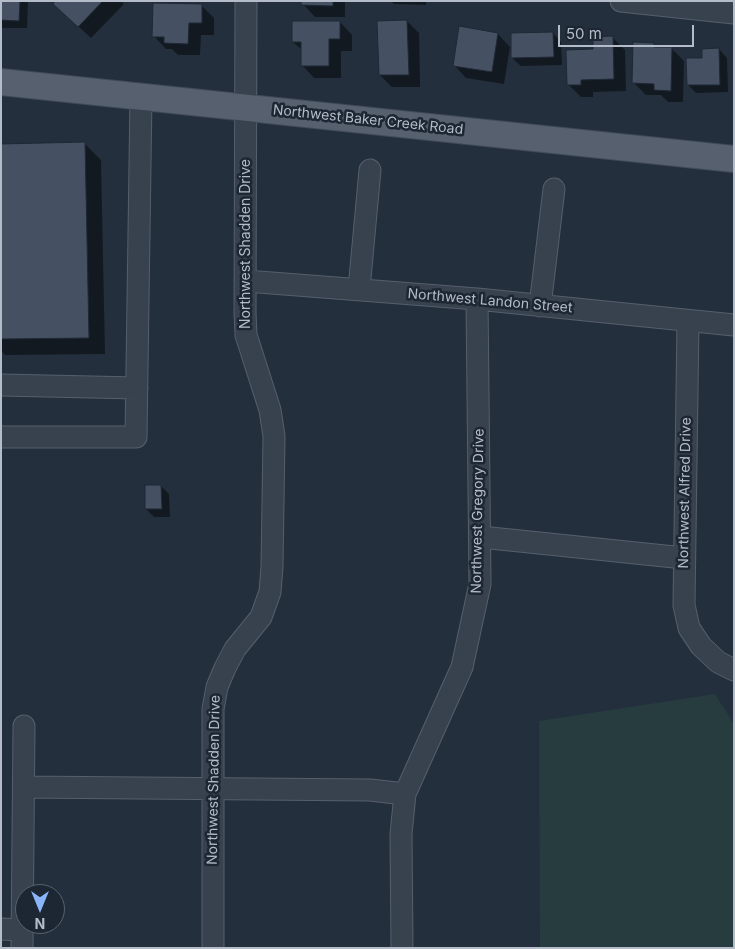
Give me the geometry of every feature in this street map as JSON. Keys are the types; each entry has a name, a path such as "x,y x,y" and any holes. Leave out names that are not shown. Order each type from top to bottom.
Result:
{"main road":[{"name":"Northwest Baker Creek Road","path":"1,82 734,159"}],"street":[{"name":"Northwest Shadden Drive","path":"213,948 212,788 213,709 216,687 235,649 261,617 270,592 274,436 270,410 246,335 246,1"},
{"path":"621,1 670,4 734,13"},
{"path":"1,437 136,437 140,97"},
{"path":"359,289 370,170"},
{"path":"540,306 554,189"},
{"name":"Northwest Landon Street","path":"246,281 359,289 734,325"},
{"name":"Northwest Gregory Drive","path":"402,948 401,834 405,794 462,667 480,584 477,300"},
{"name":"Northwest Alfred Drive","path":"688,321 684,605 689,628 702,646 713,657 734,670"},
{"path":"1,385 137,388"},
{"path":"480,537 684,558"},
{"path":"1,929 22,939 24,726"},
{"path":"24,787 370,790 405,794"}],"green space":[{"path":"715,694 734,724 734,948 540,948 539,721"}],"building":[{"path":"1,1 20,1 19,21 1,20"},
{"path":"55,1 103,1 78,27 53,4"},
{"path":"301,1 333,1 333,6 301,5"},
{"path":"153,3 202,4 202,23 189,23 188,44 164,43 164,37 152,37"},
{"path":"407,20 409,75 379,75 377,21"},
{"path":"292,21 340,21 340,39 329,39 329,66 301,66 301,42 292,42"},
{"path":"459,26 498,33 492,72 453,66"},
{"path":"553,32 554,57 511,58 511,33"},
{"path":"613,36 614,79 581,80 581,85 567,85 566,50 593,49 593,37"},
{"path":"633,42 654,43 654,47 672,47 671,91 654,90 654,84 632,83"},
{"path":"719,48 720,85 687,85 686,58 702,58 702,49"},
{"path":"85,142 89,338 1,339 1,144"},
{"path":"145,485 161,485 162,509 145,509"}]}
